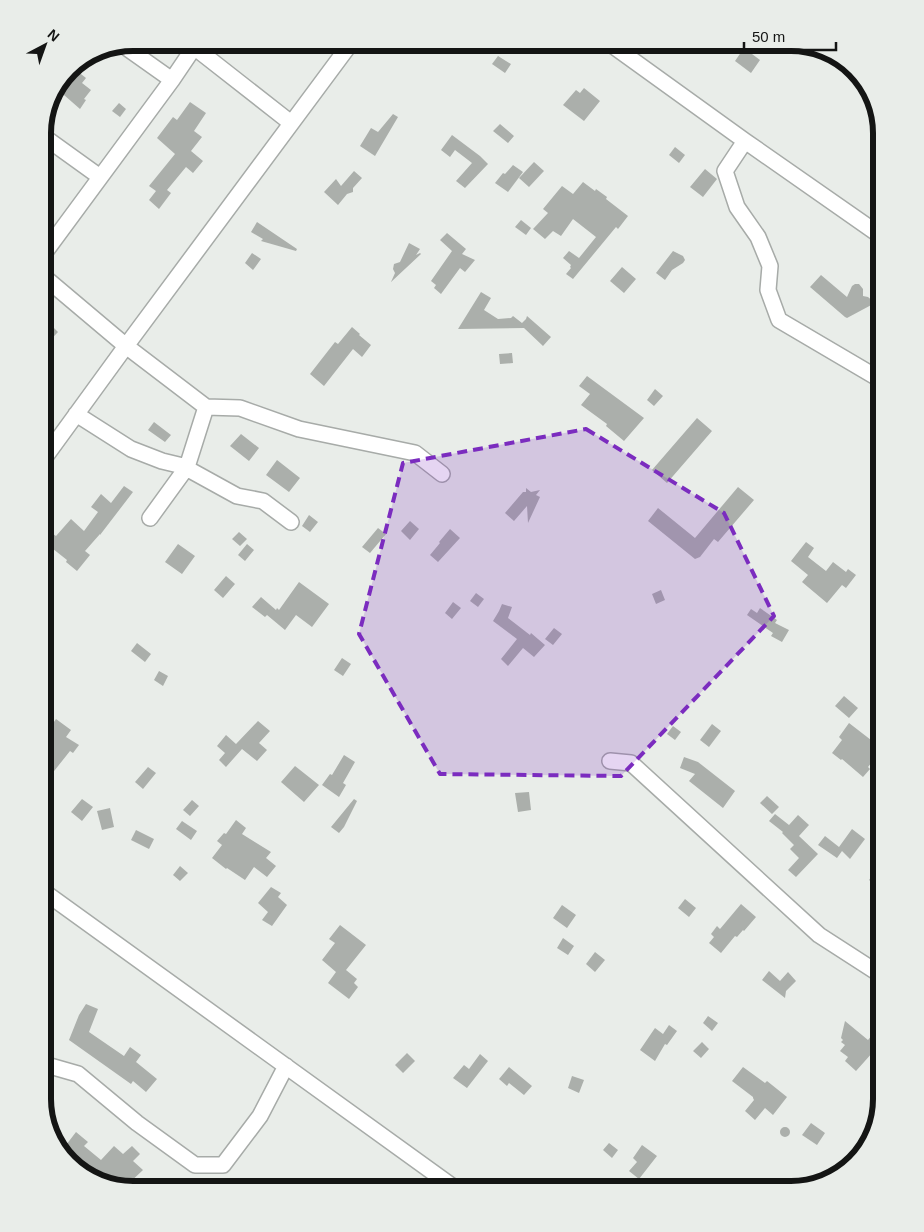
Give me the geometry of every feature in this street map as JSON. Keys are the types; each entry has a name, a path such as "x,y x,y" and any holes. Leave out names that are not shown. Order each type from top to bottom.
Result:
{"street":[{"path":"131,51 172,80"},
{"path":"51,244 172,80 191,51"},
{"path":"202,51 291,123"},
{"path":"51,449 345,51"},
{"path":"620,51 873,230"},
{"path":"745,141 725,171 737,207 758,237 770,266 768,290 779,320 873,375"},
{"path":"51,142 100,177"},
{"path":"51,283 126,346 206,407 240,408 299,430 415,454 442,474"},
{"path":"150,518 187,467 206,407"},
{"path":"76,414 131,449 162,461 187,467 237,496 263,501 291,522"},
{"path":"610,761 630,763 819,935 873,969"},
{"path":"51,897 444,1181"},
{"path":"51,1066 78,1074 137,1123 195,1165 223,1165 260,1116 286,1066"}],"highlighted area":[{"path":"586,429 724,513 774,616 621,776 440,774 359,634 403,463"}],"building":[{"path":"742,51 748,51 760,60 751,73 735,61"},
{"path":"498,56 511,64 505,73 492,64"},
{"path":"79,72 86,78 82,83 91,90 84,99 86,100 80,109 62,93 68,83"},
{"path":"584,88 600,101 584,121 563,105 576,90 580,93"},
{"path":"190,102 206,113 194,131 202,137 191,151 203,161 193,173 186,167 167,190 171,193 159,209 149,200 156,191 149,186 175,154 157,138 173,117 177,120"},
{"path":"119,103 126,109 120,117 112,111"},
{"path":"393,114 398,117 375,156 360,146 371,128 378,132"},
{"path":"500,124 514,136 508,143 493,131"},
{"path":"452,135 488,164 465,188 456,181 472,163 455,150 450,157 441,150"},
{"path":"675,147 685,155 679,163 669,155"},
{"path":"534,162 544,171 529,187 519,178"},
{"path":"513,165 523,172 508,192 495,183"},
{"path":"705,169 717,179 703,197 690,187"},
{"path":"354,171 362,178 353,188 353,192 347,194 338,205 324,192 336,179 341,186"},
{"path":"583,182 607,197 606,199 628,216 618,229 616,227 573,279 566,274 571,265 563,258 569,251 579,258 596,237 573,219 561,236 553,231 545,239 533,229 548,213 543,209 562,186 573,194"},
{"path":"521,220 531,228 526,235 515,227"},
{"path":"257,222 297,249 296,251 261,241 263,239 251,232"},
{"path":"447,233 466,249 462,254 475,260 465,272 460,268 441,294 434,288 436,285 431,281 452,251 440,240"},
{"path":"409,243 420,249 416,255 421,254 391,282 395,273 393,269 394,264 400,262"},
{"path":"673,251 683,256 685,260 672,270 665,280 656,273"},
{"path":"252,253 261,259 253,270 245,263"},
{"path":"622,267 636,279 624,293 610,281"},
{"path":"821,275 847,297 852,286 859,284 863,289 863,296 868,297 873,301 873,304 847,318 810,287"},
{"path":"481,292 491,298 484,310 498,319 511,318 513,316 522,323 527,316 551,337 543,346 524,328 458,329"},
{"path":"51,325 58,332 51,339"},
{"path":"352,327 371,345 362,357 353,349 324,386 310,374 335,342 338,344"},
{"path":"512,353 513,363 500,364 499,354"},
{"path":"587,376 644,418 624,441 606,426 607,424 581,405 590,394 579,386"},
{"path":"655,389 663,396 654,406 647,400"},
{"path":"697,418 712,431 667,483 652,470"},
{"path":"154,422 171,435 165,442 148,430"},
{"path":"241,434 259,448 249,461 230,446"},
{"path":"277,460 300,478 289,492 266,475"},
{"path":"124,486 133,492 100,535 85,551 90,555 77,571 51,547 51,533 56,536 71,519 84,531 98,512 91,507 101,494 111,503"},
{"path":"738,487 754,500 718,542 714,539 700,557 695,559 648,521 658,508 695,538"},
{"path":"526,488 531,492 540,490 536,495 540,497 528,523 527,506 514,521 505,513 523,492 526,492"},
{"path":"309,515 318,522 310,532 302,526"},
{"path":"410,521 419,529 410,540 401,531"},
{"path":"378,528 386,534 370,553 362,547"},
{"path":"450,529 460,538 438,562 430,555"},
{"path":"239,532 247,539 240,546 232,539"},
{"path":"806,542 814,548 808,557 826,571 833,562 846,572 848,569 856,575 846,588 842,585 827,603 802,582 808,575 791,561"},
{"path":"178,544 195,556 182,574 165,562"},
{"path":"247,544 254,550 245,561 238,555"},
{"path":"226,576 235,584 223,598 214,590"},
{"path":"299,582 329,604 312,627 296,615 285,630 267,615 265,617 252,607 261,597 276,610 277,608 279,610"},
{"path":"661,590 665,600 656,604 652,594"},
{"path":"476,593 484,599 478,607 470,601"},
{"path":"453,602 461,608 452,619 445,613"},
{"path":"502,604 512,607 508,618 545,645 534,657 523,648 508,666 501,659 517,639 493,621"},
{"path":"760,608 777,620 775,623 789,630 782,642 771,636 773,633 747,615 751,609 757,613"},
{"path":"554,628 562,634 553,645 545,639"},
{"path":"137,643 151,654 145,662 131,651"},
{"path":"342,658 351,664 343,676 334,670"},
{"path":"159,671 168,676 163,686 154,680"},
{"path":"844,696 858,708 849,718 835,706"},
{"path":"56,719 71,730 66,737 79,745 73,753 70,751 51,775 51,726"},
{"path":"258,721 270,731 259,743 267,750 257,761 242,749 226,767 219,760 225,753 217,746 226,735 236,744"},
{"path":"849,723 871,740 873,739 873,761 868,767 870,769 863,777 832,753 842,740 839,737"},
{"path":"712,724 721,731 709,747 700,740"},
{"path":"673,726 681,732 675,740 667,734"},
{"path":"344,755 355,762 343,783 346,785 339,797 322,785 330,774 332,775"},
{"path":"684,757 698,762 735,791 723,808 689,781 695,774 680,768"},
{"path":"295,766 319,785 304,802 281,782"},
{"path":"148,767 156,773 143,789 135,782"},
{"path":"529,792 531,810 518,812 515,793"},
{"path":"767,796 779,807 772,814 760,803"},
{"path":"82,799 93,807 82,821 71,812"},
{"path":"354,799 357,801 339,833 331,827"},
{"path":"192,800 199,806 190,816 183,810"},
{"path":"110,808 114,827 102,830 97,811"},
{"path":"775,814 789,825 798,815 809,825 799,836 818,854 796,877 788,870 799,858 790,849 794,845 783,832 769,821"},
{"path":"236,820 246,828 242,834 271,852 266,858 276,866 267,877 254,867 245,880 212,858 222,845 217,841 224,833 226,834"},
{"path":"182,821 197,831 191,840 176,829"},
{"path":"852,829 865,839 850,859 842,851 837,858 818,845 825,836 839,847"},
{"path":"136,830 154,839 149,849 131,840"},
{"path":"180,866 188,873 180,881 173,875"},
{"path":"873,875 873,883 869,880"},
{"path":"271,887 281,893 278,897 287,905 272,926 262,920 268,912 258,903"},
{"path":"685,899 696,908 689,917 678,908"},
{"path":"741,904 756,917 744,931 737,937 735,936 721,953 709,943 714,937 711,934 717,926 720,929"},
{"path":"562,905 576,915 567,928 553,918"},
{"path":"340,925 366,945 346,970 357,979 354,983 358,987 349,999 328,983 336,972 322,960 335,943 329,939"},
{"path":"563,938 574,946 568,955 557,948"},
{"path":"595,952 605,960 595,972 586,964"},
{"path":"769,971 780,981 788,972 796,981 786,991 785,998 762,980"},
{"path":"86,1004 98,1009 89,1032 124,1056 130,1047 141,1055 136,1062 157,1079 146,1092 133,1081 131,1084 69,1040 79,1015"},
{"path":"708,1016 718,1023 712,1031 703,1023"},
{"path":"845,1021 868,1040 873,1034 873,1052 856,1071 845,1061 848,1057 840,1051 845,1045 841,1042 843,1040 841,1038"},
{"path":"669,1025 677,1031 667,1045 665,1044 655,1061 640,1050 655,1028 663,1034"},
{"path":"702,1042 709,1049 701,1058 693,1051"},
{"path":"407,1053 415,1061 403,1073 395,1065"},
{"path":"480,1054 488,1061 467,1088 453,1078 464,1065 469,1069"},
{"path":"509,1067 532,1086 524,1095 509,1083 507,1086 499,1079"},
{"path":"743,1067 765,1083 767,1081 787,1097 773,1115 765,1108 755,1120 745,1111 754,1100 753,1097 732,1081"},
{"path":"572,1076 584,1080 579,1093 568,1088"},
{"path":"811,1123 825,1133 817,1145 802,1135"},
{"path":"783,1127 787,1127 790,1132 789,1136 783,1137 780,1134 780,1130"},
{"path":"76,1132 88,1142 84,1146 101,1160 114,1146 123,1154 132,1146 140,1154 133,1161 143,1170 132,1181 112,1178 83,1164 66,1145"},
{"path":"609,1143 618,1150 612,1158 603,1150"},
{"path":"642,1145 657,1156 639,1179 629,1171 637,1162 633,1158"}]}
